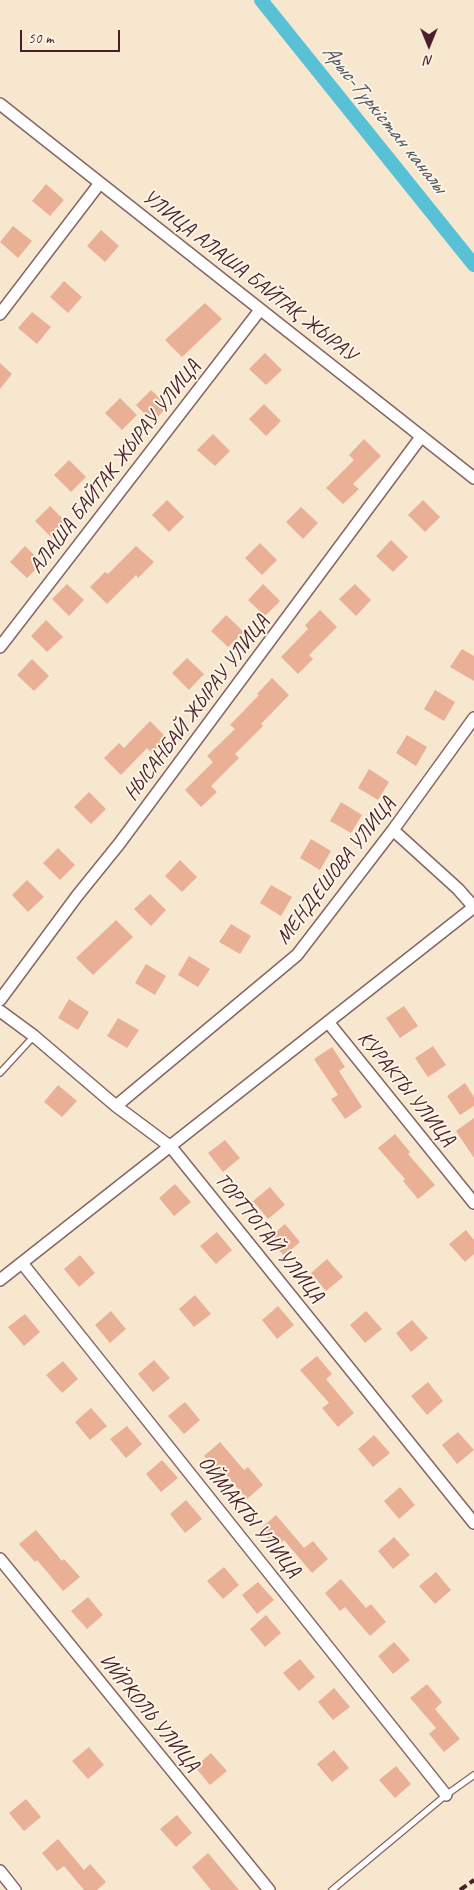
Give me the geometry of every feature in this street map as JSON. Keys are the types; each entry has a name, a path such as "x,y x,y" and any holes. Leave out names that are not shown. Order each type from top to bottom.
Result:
{"street":[{"name":"УЛИЦА АЛАША БАЙТАҚ ЖЫРАУ","path":"0,104 474,478"},
{"path":"0,314 100,183"},
{"name":"АЛАША БАЙТАК ЖЫРАУ УЛИЦА","path":"0,646 260,310"},
{"name":"НЫСАНБАЙ ЖЫРАУ УЛИЦА","path":"0,1000 77,896 119,844 421,437"},
{"name":"МЕНДЕШОВА УЛИЦА","path":"116,1106 297,955 393,830 474,718"},
{"path":"0,1280 474,907 458,889 393,830"},
{"name":"ТОРТТОГАЙ УЛИЦА","path":"0,1011 34,1036 116,1106 171,1147 474,1523"},
{"name":"КУРАКТЫ УЛИЦА","path":"328,1022 474,1203"},
{"name":"ОЙМАКТЫ УЛИЦА","path":"22,1263 446,1795"},
{"name":"ИЙРКОЛЬ УЛИЦА","path":"0,1559 269,1890"},
{"path":"0,1871 15,1890"}],"lane":[{"path":"0,1073 34,1036"},
{"path":"332,1890 446,1795 474,1775"}],"building":[{"path":"46,184 64,200 50,216 32,201"},
{"path":"13,226 32,241 18,258 0,242"},
{"path":"101,230 119,246 105,262 87,246"},
{"path":"64,281 82,297 68,313 50,297"},
{"path":"205,303 222,319 182,357 165,340"},
{"path":"32,312 51,327 37,344 18,328"},
{"path":"265,353 282,370 266,385 249,369"},
{"path":"0,363 12,374 0,389"},
{"path":"151,390 168,406 153,422 136,405"},
{"path":"120,398 137,415 122,430 105,413"},
{"path":"264,404 281,421 266,436 249,419"},
{"path":"213,434 230,451 215,466 197,450"},
{"path":"364,439 381,456 353,484 359,489 343,504 326,488 354,460 349,455"},
{"path":"69,460 86,477 71,492 54,475"},
{"path":"167,500 184,517 169,532 152,515"},
{"path":"423,500 440,517 425,532 408,515"},
{"path":"50,506 67,523 52,538 35,521"},
{"path":"301,507 318,523 303,539 286,522"},
{"path":"391,540 408,557 393,572 376,556"},
{"path":"260,543 277,560 262,575 245,558"},
{"path":"25,546 42,563 27,578 10,562"},
{"path":"136,546 154,562 138,578 136,575 107,604 90,587 105,572 108,574"},
{"path":"67,584 84,600 69,616 52,599"},
{"path":"263,584 280,601 265,616 248,600"},
{"path":"355,584 371,600 356,616 339,599"},
{"path":"320,610 337,627 309,655 313,659 298,674 281,657 308,629 305,625"},
{"path":"226,615 244,632 228,647 211,631"},
{"path":"46,620 63,637 47,652 31,636"},
{"path":"462,649 474,656 474,681 450,667"},
{"path":"187,658 204,674 189,690 172,673"},
{"path":"32,659 49,676 34,691 17,675"},
{"path":"272,678 289,695 261,724 263,726 235,754 239,758 211,786 217,792 201,807 185,790 213,762 207,756 235,729 230,725 259,695 257,694"},
{"path":"435,690 455,702 444,721 424,709"},
{"path":"150,721 167,738 152,753 147,748 121,775 104,758 119,743 124,748"},
{"path":"407,735 427,747 416,766 396,753"},
{"path":"369,769 389,782 378,800 358,788"},
{"path":"89,792 106,809 91,824 74,807"},
{"path":"341,802 362,815 351,833 330,821"},
{"path":"311,839 331,851 320,870 300,858"},
{"path":"58,848 75,865 60,880 43,863"},
{"path":"180,860 197,877 182,892 165,876"},
{"path":"27,880 44,897 28,912 12,895"},
{"path":"271,885 292,897 281,916 260,903"},
{"path":"150,894 166,910 151,926 134,909"},
{"path":"116,920 133,937 93,975 76,958"},
{"path":"231,924 251,936 240,954 219,942"},
{"path":"189,956 210,969 198,987 178,975"},
{"path":"146,964 166,976 155,995 135,983"},
{"path":"69,999 89,1012 78,1030 58,1018"},
{"path":"404,1006 418,1026 400,1038 386,1018"},
{"path":"118,1018 139,1030 127,1048 107,1036"},
{"path":"433,1046 446,1065 428,1077 415,1058"},
{"path":"332,1047 345,1067 339,1071 362,1107 345,1119 331,1099 338,1095 314,1059"},
{"path":"465,1083 474,1097 474,1106 460,1115 447,1096"},
{"path":"58,1085 77,1101 62,1117 44,1102"},
{"path":"474,1118 474,1158 456,1131"},
{"path":"395,1134 410,1152 408,1154 435,1185 418,1199 403,1181 405,1179 378,1148"},
{"path":"225,1140 240,1158 223,1172 208,1153"},
{"path":"175,1184 191,1202 174,1216 159,1198"},
{"path":"270,1187 285,1205 268,1219 253,1201"},
{"path":"285,1224 300,1242 284,1256 269,1238"},
{"path":"466,1230 474,1240 474,1254 465,1262 449,1244"},
{"path":"217,1232 232,1250 216,1264 200,1246"},
{"path":"80,1255 95,1273 79,1287 64,1269"},
{"path":"327,1259 343,1277 326,1291 311,1273"},
{"path":"195,1295 211,1314 194,1327 179,1309"},
{"path":"278,1306 294,1325 277,1339 262,1320"},
{"path":"111,1311 126,1329 110,1343 95,1325"},
{"path":"366,1311 382,1329 365,1343 350,1325"},
{"path":"25,1314 40,1332 24,1346 8,1327"},
{"path":"412,1320 428,1338 411,1352 396,1333"},
{"path":"317,1356 332,1374 326,1379 354,1413 338,1427 322,1408 329,1403 300,1370"},
{"path":"154,1360 170,1378 153,1392 138,1374"},
{"path":"63,1361 78,1379 62,1393 46,1375"},
{"path":"428,1382 443,1401 427,1415 411,1396"},
{"path":"185,1402 200,1420 184,1434 168,1416"},
{"path":"91,1408 107,1426 90,1440 75,1422"},
{"path":"127,1426 142,1444 126,1458 110,1439"},
{"path":"458,1432 474,1450 457,1464 442,1445"},
{"path":"374,1435 390,1453 373,1467 358,1449"},
{"path":"220,1442 244,1470 248,1467 263,1485 247,1499 223,1471 219,1474 204,1456"},
{"path":"162,1460 178,1478 161,1492 146,1474"},
{"path":"400,1487 415,1505 399,1519 384,1501"},
{"path":"186,1500 202,1519 185,1533 170,1514"},
{"path":"276,1515 304,1548 313,1541 328,1559 312,1573 284,1540 275,1547 260,1529"},
{"path":"36,1530 62,1561 64,1559 80,1577 63,1591 37,1560 35,1562 19,1544"},
{"path":"394,1537 410,1555 393,1569 378,1551"},
{"path":"224,1567 239,1585 223,1599 207,1581"},
{"path":"436,1572 451,1590 435,1604 419,1586"},
{"path":"341,1579 366,1608 371,1604 386,1622 370,1636 345,1607 340,1611 325,1593"},
{"path":"258,1582 274,1600 257,1614 242,1595"},
{"path":"88,1597 103,1615 87,1629 71,1611"},
{"path":"266,1615 281,1633 265,1647 250,1629"},
{"path":"394,1642 410,1660 393,1674 378,1656"},
{"path":"300,1659 315,1677 299,1691 283,1673"},
{"path":"427,1684 442,1702 435,1709 460,1739 444,1752 429,1734 436,1728 410,1698"},
{"path":"334,1688 350,1707 333,1720 318,1702"},
{"path":"89,1747 104,1765 88,1779 72,1761"},
{"path":"334,1750 349,1768 332,1782 317,1764"},
{"path":"211,1753 227,1771 210,1785 195,1767"},
{"path":"396,1766 411,1784 395,1798 379,1780"},
{"path":"26,1799 41,1817 24,1831 9,1813"},
{"path":"177,1815 192,1833 176,1847 160,1829"},
{"path":"58,1839 84,1870 90,1864 106,1882 97,1890 84,1890 64,1866 57,1871 42,1853"},
{"path":"208,1853 239,1890 211,1890 192,1867"}],"waterway":[{"name":"Арыс-Түркістан каналы","path":"261,0 474,265"}],"railway":[{"path":"460,1890 474,1880"}]}
